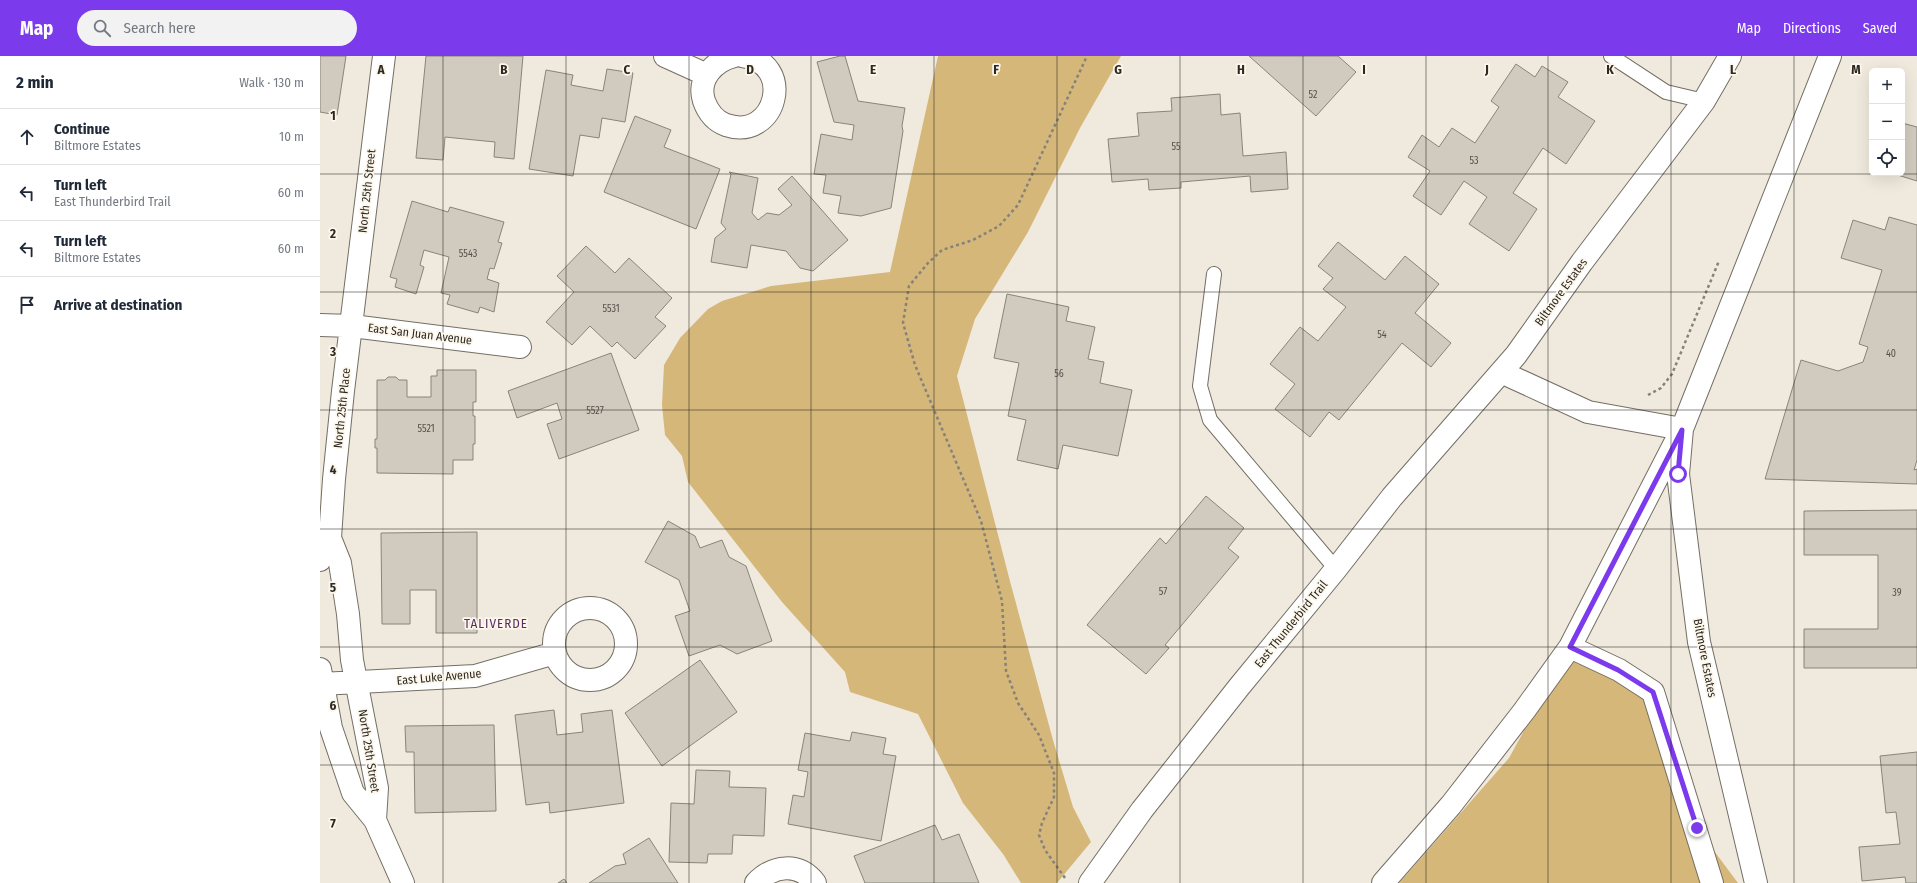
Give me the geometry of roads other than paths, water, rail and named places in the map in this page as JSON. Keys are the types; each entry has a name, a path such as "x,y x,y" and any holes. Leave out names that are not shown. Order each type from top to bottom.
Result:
{"street":[{"name":"North 25th Street","path":"352,326 372,142 384,56"},
{"path":"665,56 707,75"},
{"path":"734,56 725,58 714,65 707,75 703,86 703,97 707,108 714,117 723,124 734,128 756,124 765,117 772,107 775,94 774,82 769,71 760,62 749,57 742,56"},
{"name":"Biltmore Estates","path":"1501,372 1516,355 1582,262 1704,102 1730,56"},
{"name":"Biltmore Estates","path":"1756,883 1699,642 1678,474 1682,430 1830,56"},
{"name":"East San Juan Avenue","path":"320,325 352,326 520,347"},
{"name":"North 25th Place","path":"320,560 330,538 334,479 352,326"},
{"path":"1383,883 1475,773 1524,711 1570,647 1682,430 1588,412 1501,372"},
{"name":"East Thunderbird Trail","path":"1090,883 1142,810 1239,687 1392,498 1501,372"},
{"name":"North 25th Place","path":"330,538 340,563 357,683"},
{"path":"1570,647 1618,670 1653,692 1712,883"},
{"name":"East Luke Avenue","path":"321,679 357,683 474,676 555,653"},
{"name":"North 25th Street","path":"321,679 331,728 353,793 375,820 403,883"},
{"name":"North 25th Street","path":"357,683 377,788 375,820"},
{"path":"756,883 765,874 776,869 789,868 801,871 815,883"}],"lane":[{"path":"1611,56 1666,92 1704,102"},
{"path":"1214,274 1200,386 1210,420 1336,569"}],"district":[{"name":"TALIVERDE","path":"496,623"}]}
